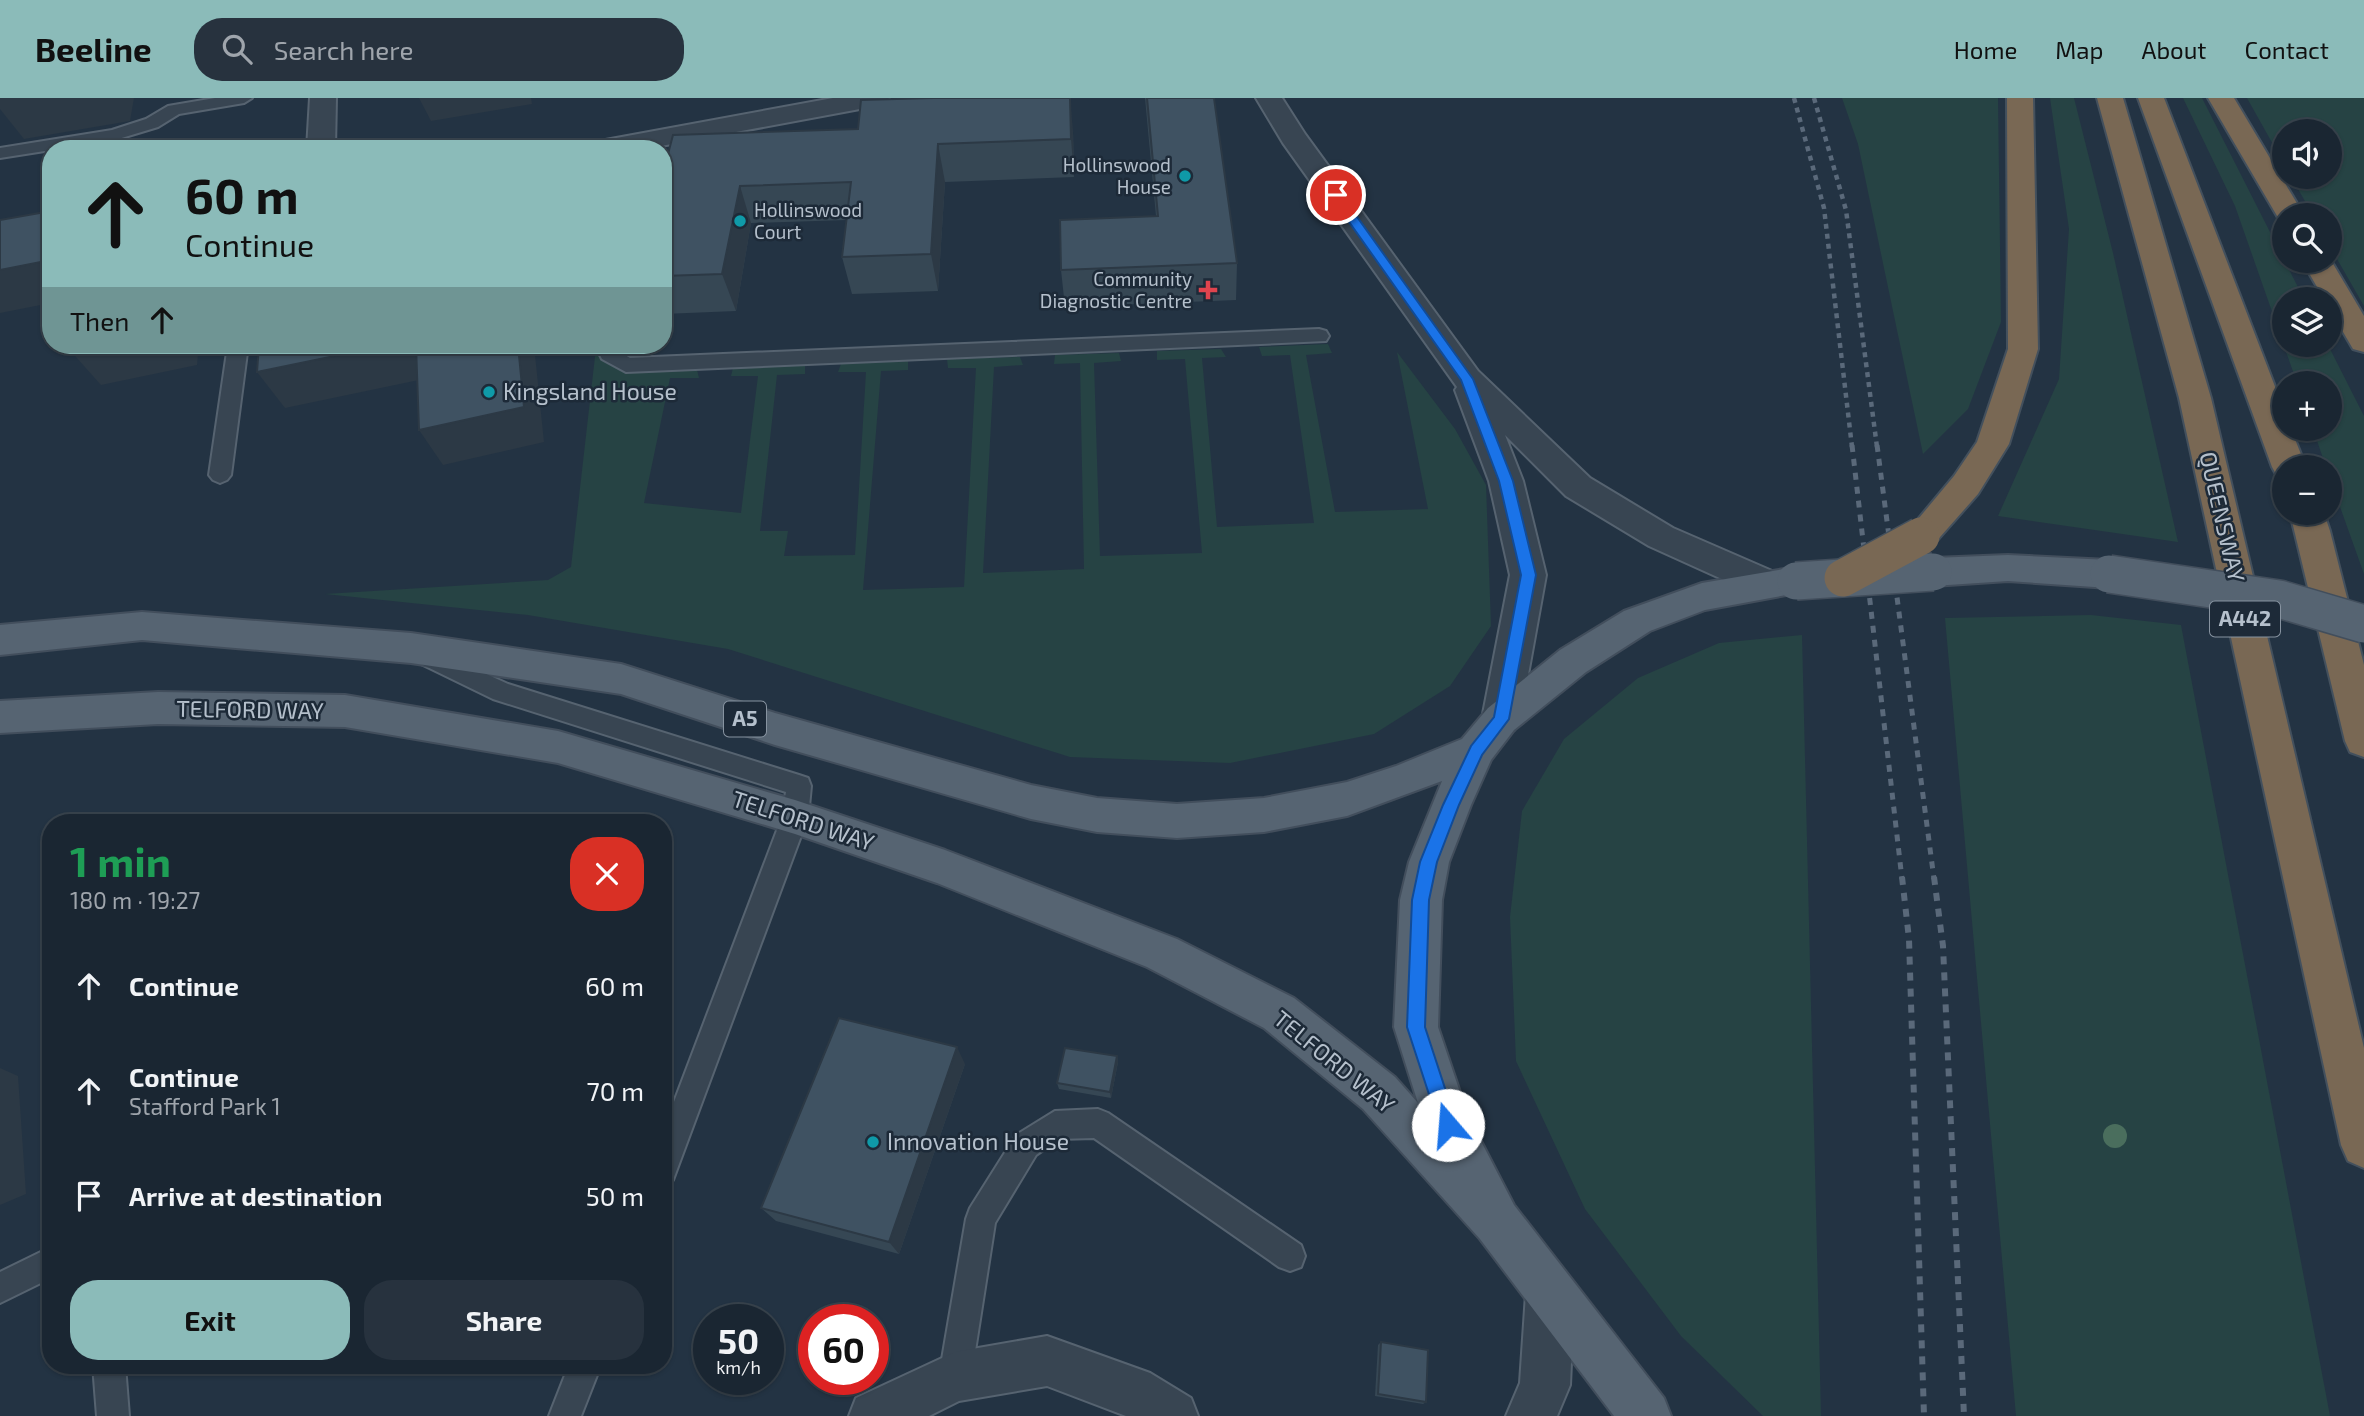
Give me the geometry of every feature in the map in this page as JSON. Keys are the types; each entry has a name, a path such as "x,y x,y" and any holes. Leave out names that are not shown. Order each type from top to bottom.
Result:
{"highway":[{"path":"1843,578 1921,536 1966,485 1993,444 2023,349 2020,98"},
{"name":"QUEENSWAY","path":"2110,98 2195,398 2364,1145"},
{"path":"2151,98 2285,455"},
{"path":"2221,98 2283,203"},
{"path":"2323,273 2364,342"},
{"path":"2312,525 2364,741"}],"main road":[{"path":"1646,1416 1497,1222 1448,1125 1416,1027 1421,900 1429,862 1489,735 1573,661 1637,621 1702,597 1782,583 2008,568 2109,573 2279,599 2364,624"},
{"name":"A5","path":"0,640 142,626 411,648 621,679 775,729 1031,802 1097,815 1177,821 1264,815 1347,799 1406,779 1489,735"},
{"name":"TELFORD WAY","path":"0,717 158,708 345,711 558,747 795,817 945,868 1162,953 1279,1013 1379,1093 1497,1222"}],"street":[{"path":"321,140 323,98"},
{"path":"650,140 876,98"},
{"path":"1269,98 1293,137 1467,379 1578,487 1661,537 1782,583"},
{"path":"1467,379 1506,481 1528,575 1489,735"},
{"path":"1531,1416 1545,1385 1550,1294"},
{"path":"874,1416 956,1377 1047,1361 1132,1391 1173,1416"}],"lane":[{"path":"84,140 116,135 152,123 174,110 244,98"},
{"path":"0,153 42,146"},
{"path":"609,354 626,365 1319,336"},
{"path":"220,474 237,354"},
{"path":"411,648 501,692 799,786 795,817 672,1146"},
{"path":"956,1377 981,1219 1026,1145 1055,1125 1098,1123 1290,1256"},
{"path":"0,1288 42,1267"},
{"path":"110,1374 113,1416"},
{"path":"565,1416 581,1374"}],"green space":[{"path":"1842,98 1998,98 2001,322 1968,409 1923,454 1858,144"},
{"path":"2050,98 2074,98 2113,253 2178,542 1998,516 2059,379 2069,229"},
{"path":"2183,98 2202,98 2272,236 2272,273 2291,273 2298,287 2272,287 2272,312 2235,206"},
{"path":"2247,98 2364,98 2364,306 2342,268 2342,203 2306,203 2298,189 2342,189 2342,119 2272,119 2272,143"},
{"path":"1328,344 1332,353 1306,355 1335,512 1428,509 1397,352 1455,429 1486,485 1491,626 1450,686 1374,734 1230,763 1070,757 728,649 528,615 325,594 548,580 571,567 595,354 621,354 651,367 697,370 699,378 670,378 644,503 741,513 758,376 731,376 733,368 805,365 805,374 777,375 760,531 788,531 784,556 855,555 866,372 838,372 841,364 908,361 908,370 881,371 863,590 964,587 976,368 948,368 947,359 1020,357 1023,365 994,367 983,573 1084,569 1080,363 1054,364 1055,355 1119,353 1121,361 1094,363 1100,556 1202,553 1185,359 1157,360 1157,351 1221,349 1226,357 1202,358 1217,527 1314,523 1290,355 1262,356 1259,347"},
{"path":"2288,357 2334,357 2341,371 2293,371"},
{"path":"2342,373 2364,416 2364,574 2342,512 2342,455 2322,455 2317,441 2342,441"},
{"path":"2091,615 2181,625 2330,1416 2016,1416 1945,618"},
{"path":"1802,635 1821,1416 1763,1416 1681,1336 1585,1209 1516,1061 1510,917 1522,811 1564,739 1638,678 1719,643"}],"building":[{"path":"1070,98 1071,139 938,144 931,254 842,257 851,182 740,186 722,274 672,276 673,135 858,129 861,100"},
{"name":"Hollinswood House","path":"1147,98 1214,98 1237,263 1061,270 1060,220 1158,216"},
{"path":"42,213 42,262 0,270 0,220"},
{"path":"258,354 344,354 257,372"},
{"path":"416,354 519,354 524,407 419,430"},
{"name":"Innovation House","path":"839,1018 957,1047 889,1242 761,1208"},
{"path":"1065,1048 1117,1056 1110,1092 1057,1083"},
{"path":"1381,1342 1428,1350 1426,1402 1378,1394"}],"railway":[{"path":"1794,98 1824,208 1852,447"},
{"path":"1814,98 1846,210 1877,447"},
{"path":"1852,445 1902,879"},
{"path":"1877,445 1934,879"},
{"path":"1902,877 1909,939 1924,1416"},
{"path":"1934,877 1943,946 1964,1416"}],"place":[{"name":"Hollinswood House","path":"1185,176"},
{"name":"Hollinswood Court","path":"740,221"},
{"name":"Community Diagnostic Centre","path":"1208,290"},
{"name":"Kingsland House","path":"489,392"},
{"name":"Innovation House","path":"873,1142"}],"route":[{"path":"1336,195 1467,379 1506,481 1528,575 1501,719 1476,750 1451,805 1429,862 1421,900 1416,1027 1448,1125"}]}
